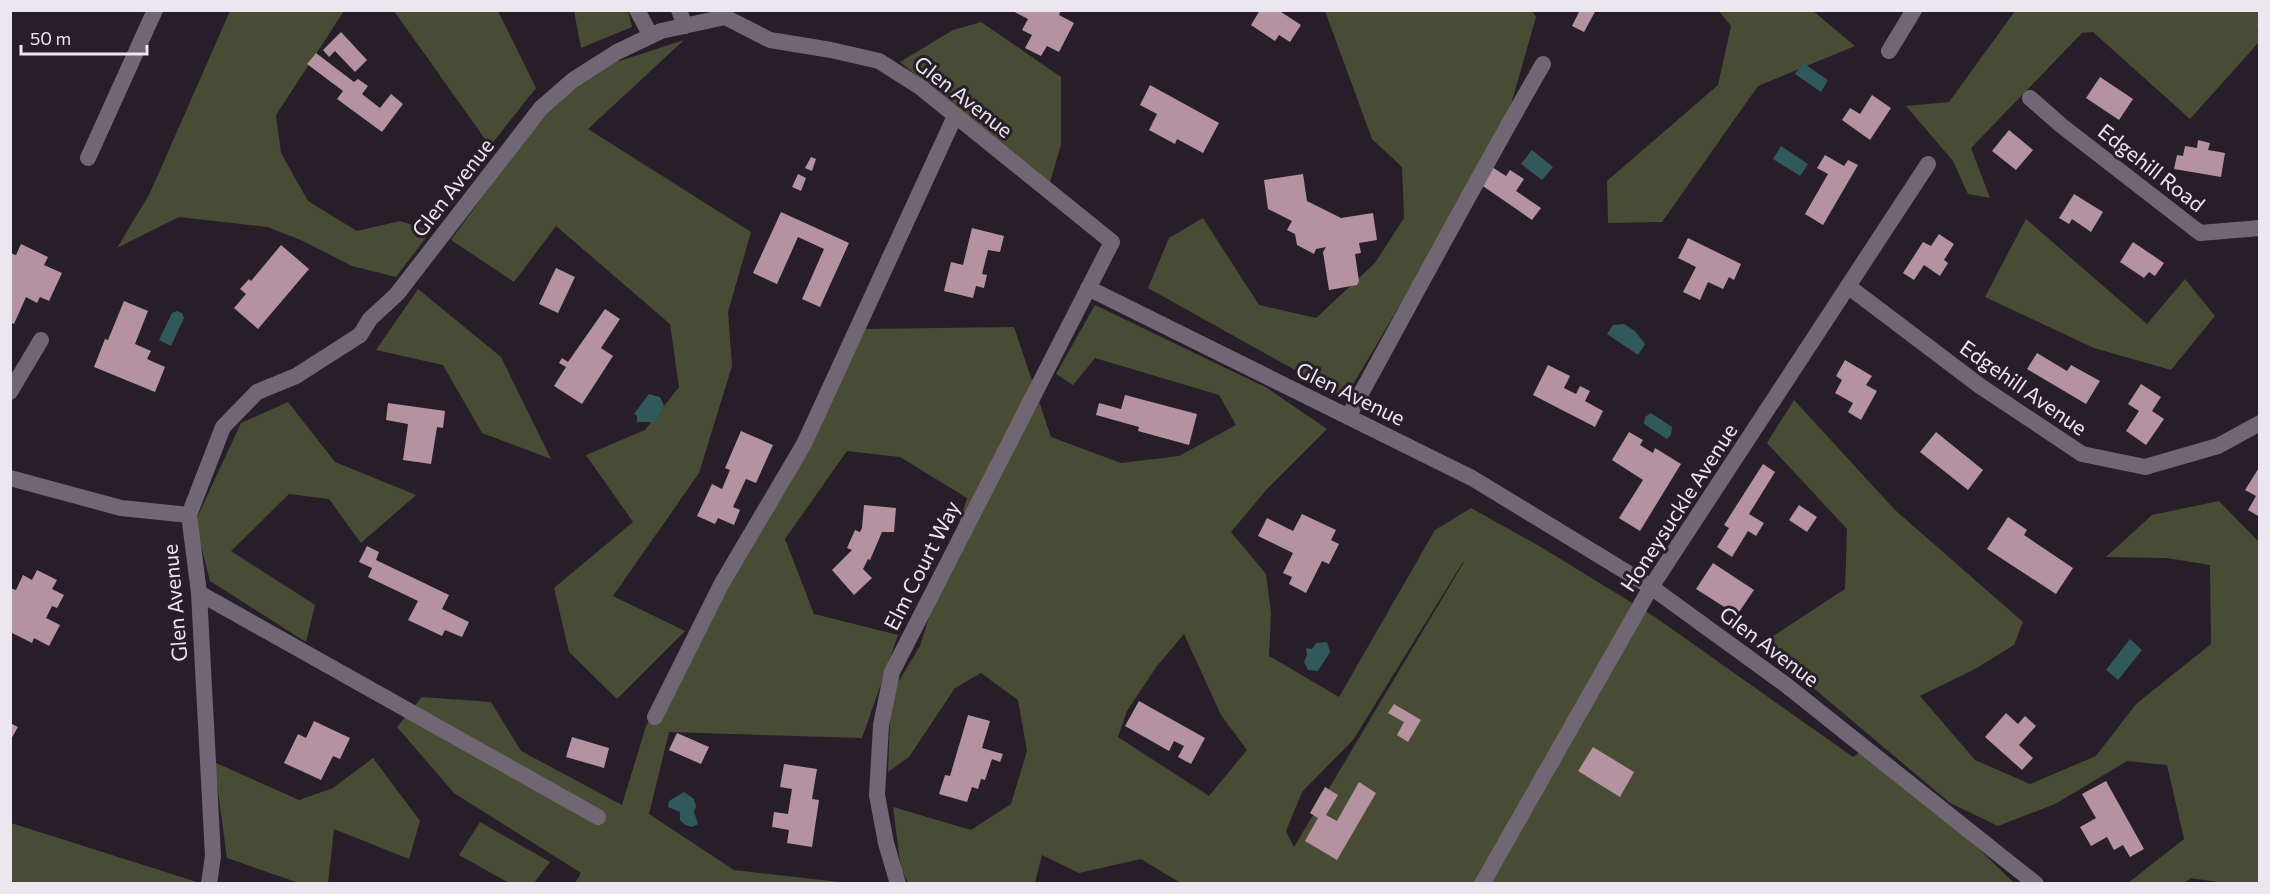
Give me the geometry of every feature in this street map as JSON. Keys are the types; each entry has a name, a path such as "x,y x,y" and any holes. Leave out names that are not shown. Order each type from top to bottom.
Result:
{"street":[{"path":"88,159 155,10"},
{"path":"637,10 651,36"},
{"path":"1889,51 1914,10"},
{"name":"Glen Avenue","path":"209,884 213,856 199,593 189,515 223,427 256,392 296,376 360,335 370,320 397,294 542,108 577,76 617,51 651,36 682,18 725,17 770,40 879,61 920,87 1112,242 1088,288 1472,478 1651,587 1786,685 2036,884"},
{"path":"1348,417 1490,156 1543,64"},
{"name":"Edgehill Road","path":"2030,98 2062,126 2200,233 2259,228"},
{"path":"655,717 722,583 804,444 955,116"},
{"name":"Honeysuckle Avenue","path":"1482,884 1651,587 1928,164"},
{"name":"Edgehill Avenue","path":"1849,287 1980,386 2082,454 2145,467 2218,446 2259,423"},
{"name":"Elm Court Way","path":"898,884 886,843 877,795 881,724 892,672 1088,288"},
{"path":"10,392 41,340"},
{"path":"10,478 121,508 189,515"},
{"path":"199,593 598,817"}],"shaded area":[{"path":"230,11 344,11 276,115 281,153 308,201 357,231 400,221 431,231 396,277 352,266 301,240 267,227 179,217 117,248 150,193"},
{"path":"394,11 498,11 536,88 490,146"},
{"path":"574,11 628,11 632,27 581,48"},
{"path":"1325,11 1532,11 1536,17 1504,129 1345,398 1148,288 1169,238 1203,218 1259,305 1316,318 1375,263 1404,218 1402,167 1372,139"},
{"path":"1719,11 1813,11 1855,46 1758,86 1662,222 1608,223 1607,181 1718,85 1731,26"},
{"path":"2015,11 2259,11 2257,32 2259,42 2190,119 2093,32 2082,33 1971,148 1990,198 1968,194 1953,161 1906,106 1949,102"},
{"path":"981,22 1061,77 1061,145 1050,182 900,62 953,30"},
{"path":"684,40 588,129 751,232 728,312 732,366 699,473 613,596 685,631 617,699 569,652 554,588 633,522 586,455 645,430 679,387 670,324 556,226 514,282 451,240 549,106 601,67"},
{"path":"1803,63 1828,80 1821,92 1795,74"},
{"path":"1781,146 1808,164 1800,176 1773,159"},
{"path":"1532,150 1553,167 1542,180 1521,164"},
{"path":"2026,219 2147,324 2185,279 2215,316 2171,370 2094,348 1985,297"},
{"path":"418,289 501,357 551,459 482,433 443,365 376,350"},
{"path":"1095,305 1267,388 1327,429 1267,489 1231,532 1266,574 1271,613 1269,656 1339,697 1435,530 1471,508 1541,547 1655,617 1853,757 1863,750 1976,846 2014,883 1182,884 1141,859 1079,873 1042,855 1035,883 908,883 901,869 893,807 971,830 1011,804 1027,751 1018,700 981,673 955,688 909,757 888,772 891,694 920,646 967,498 900,457 847,451 785,539 814,614 898,635 862,738 669,732 649,814 734,870 849,883 575,883 581,873 454,793 397,727 422,697 491,702 521,751 622,805 646,726 864,329 1014,327 1051,437 1121,463 1179,456 1236,425 1219,395 1095,358 1073,385 1056,374","holes":["1464,562 1294,847 1286,831 1302,792 1353,740","1184,634 1221,715 1247,750 1209,796 1118,737 1127,711 1157,666"]},
{"path":"177,311 182,313 184,318 171,346 159,340 172,313"},
{"path":"1624,324 1635,331 1645,344 1638,355 1607,334 1613,325"},
{"path":"649,394 660,397 664,406 655,422 637,422 637,416 634,414"},
{"path":"1794,400 1895,510 2023,622 2014,645 1975,669 1920,696 1975,760 2030,784 2096,756 2136,704 2211,644 2210,565 2167,558 2106,557 2152,515 2219,501 2259,542 2259,883 2224,883 2191,878 2184,883 2128,883 2184,839 2167,765 2127,761 2055,804 1998,826 1950,803 1761,644 1845,589 1847,529 1767,443"},
{"path":"288,402 335,462 416,495 361,543 329,499 289,494 231,551 315,605 306,642 210,581 195,522 241,423"},
{"path":"1651,413 1672,427 1671,435 1667,439 1644,424 1645,417"},
{"path":"2130,639 2142,650 2118,680 2106,670"},
{"path":"1327,642 1330,652 1318,671 1308,670 1304,662 1307,655 1306,648 1312,649 1316,643"},
{"path":"373,758 420,821 409,859 334,829 328,883 299,883 227,858 214,762 299,800 333,788"},
{"path":"684,792 694,799 696,806 694,812 698,824 692,827 680,820 680,812 668,807 669,801"},
{"path":"480,822 550,862 534,883 509,883 459,855"},
{"path":"11,823 197,882 197,883 11,883"}],"building":[{"path":"1011,10 1061,10 1059,15 1074,23 1059,52 1047,46 1041,56 1025,48 1032,35 1022,30 1028,19"},
{"path":"1260,10 1278,10 1301,25 1290,42 1279,35 1275,41 1251,25"},
{"path":"1580,10 1596,10 1584,32 1572,26"},
{"path":"341,32 367,60 355,72 335,51 329,57 323,50"},
{"path":"316,53 354,82 358,79 368,86 362,94 380,108 391,94 403,104 382,132 337,99 343,91 307,64"},
{"path":"2100,77 2133,99 2119,120 2086,98"},
{"path":"1150,85 1219,123 1203,153 1177,139 1175,144 1149,130 1157,114 1140,105"},
{"path":"1872,95 1891,108 1870,140 1842,120 1850,108 1860,114"},
{"path":"2009,130 2033,150 2016,170 1992,151"},
{"path":"2198,140 2210,143 2208,150 2225,153 2221,177 2174,169 2177,155 2183,156 2185,146 2197,148"},
{"path":"1825,155 1844,166 1848,160 1858,165 1823,225 1805,214 1828,174 1817,168"},
{"path":"811,157 816,159 812,171 805,168"},
{"path":"1492,167 1506,176 1510,170 1524,179 1516,191 1541,208 1532,220 1480,184"},
{"path":"798,174 806,178 801,191 792,187"},
{"path":"1303,174 1307,201 1341,218 1373,213 1377,240 1359,243 1361,253 1355,254 1359,281 1357,285 1329,290 1323,252 1326,247 1316,249 1314,254 1297,245 1295,234 1287,230 1292,221 1268,209 1264,180"},
{"path":"2074,194 2103,212 2091,232 2072,219 2069,224 2059,218"},
{"path":"781,212 849,243 820,307 802,299 824,249 798,237 777,284 753,273"},
{"path":"972,228 1004,236 1000,252 988,250 982,274 987,275 984,288 976,286 973,298 944,291 951,262 963,265"},
{"path":"1939,234 1954,244 1944,260 1948,263 1940,276 1924,265 1914,280 1903,273 1923,242 1931,246"},
{"path":"1688,238 1741,264 1734,280 1729,277 1723,289 1708,282 1700,300 1683,292 1696,267 1678,258"},
{"path":"2133,242 2164,263 2155,276 2149,272 2144,278 2120,262"},
{"path":"21,244 48,257 44,265 62,273 49,301 40,297 37,303 26,297 14,324 10,322 10,253 16,255"},
{"path":"281,245 309,269 258,329 234,308 246,294 240,289 249,279 251,281"},
{"path":"556,268 575,277 558,313 539,304"},
{"path":"124,301 148,311 135,344 151,351 147,359 165,367 155,392 94,367"},
{"path":"605,309 620,319 601,348 613,356 582,404 554,386 566,367 559,363 562,358 568,362"},
{"path":"2037,353 2067,371 2071,365 2100,381 2086,404 2027,369"},
{"path":"1845,360 1872,376 1866,385 1877,391 1861,420 1848,412 1853,403 1835,393 1842,380 1836,376"},
{"path":"1548,365 1570,376 1564,388 1576,394 1580,386 1590,391 1585,401 1603,411 1595,427 1533,395"},
{"path":"2141,384 2161,397 2152,411 2164,419 2146,445 2126,431 2139,411 2128,404"},
{"path":"1125,395 1197,414 1189,445 1138,431 1139,427 1096,415 1099,403 1121,409"},
{"path":"388,403 445,411 443,428 437,427 431,464 403,460 408,424 386,420"},
{"path":"741,431 773,445 756,483 746,479 733,507 740,510 734,525 718,518 715,524 697,516 712,484 722,489 730,470 725,468"},
{"path":"1629,432 1643,440 1640,445 1653,453 1655,448 1681,464 1640,531 1619,518 1643,480 1612,460"},
{"path":"1936,432 1983,470 1968,490 1920,452"},
{"path":"1763,464 1775,472 1749,514 1764,523 1756,536 1748,531 1732,557 1717,547 1729,528 1724,525"},
{"path":"2260,466 2260,517 2248,510 2256,496 2245,490"},
{"path":"864,505 896,508 894,532 882,532 870,560 868,559 863,569 872,578 854,595 832,570 852,550 847,548 855,530 860,532 862,528"},
{"path":"1799,505 1817,517 1807,532 1789,520"},
{"path":"1302,514 1336,530 1331,540 1339,544 1329,564 1322,561 1306,593 1289,584 1292,577 1283,573 1293,553 1258,536 1267,518 1293,531"},
{"path":"2008,517 2027,530 2024,535 2073,568 2056,594 1987,549"},
{"path":"367,546 379,552 376,560 449,595 442,609 469,622 462,637 445,630 442,636 408,620 418,601 368,577 372,568 359,562"},
{"path":"1713,563 1754,590 1737,615 1696,589"},
{"path":"37,570 57,580 52,589 64,595 57,608 52,606 46,618 60,625 49,646 34,638 32,643 10,632 10,588 16,590 23,575 32,580"},
{"path":"1139,701 1205,738 1191,764 1178,757 1184,746 1174,741 1169,751 1125,726"},
{"path":"1394,704 1421,720 1408,742 1397,735 1404,722 1388,713"},
{"path":"2006,713 2018,724 2025,716 2036,726 2019,745 2033,758 2022,770 1985,737"},
{"path":"968,715 990,721 982,748 1003,754 1000,762 992,759 985,780 981,779 978,789 972,787 967,802 939,794 945,775 950,776"},
{"path":"314,721 350,738 340,759 333,756 321,780 284,763 298,734 306,738"},
{"path":"10,723 18,727 10,741"},
{"path":"677,733 709,747 701,764 669,750"},
{"path":"572,737 609,748 604,768 566,757"},
{"path":"1593,747 1634,772 1620,797 1578,771"},
{"path":"784,764 817,769 812,799 819,800 812,847 787,843 789,830 772,827 774,812 788,814 792,789 780,787"},
{"path":"2106,781 2144,849 2130,857 2123,845 2114,850 2107,837 2091,846 2080,827 2096,818 2082,794"},
{"path":"1359,782 1376,793 1337,860 1305,841 1318,818 1310,813 1325,787 1338,795 1326,815 1337,821"}]}
